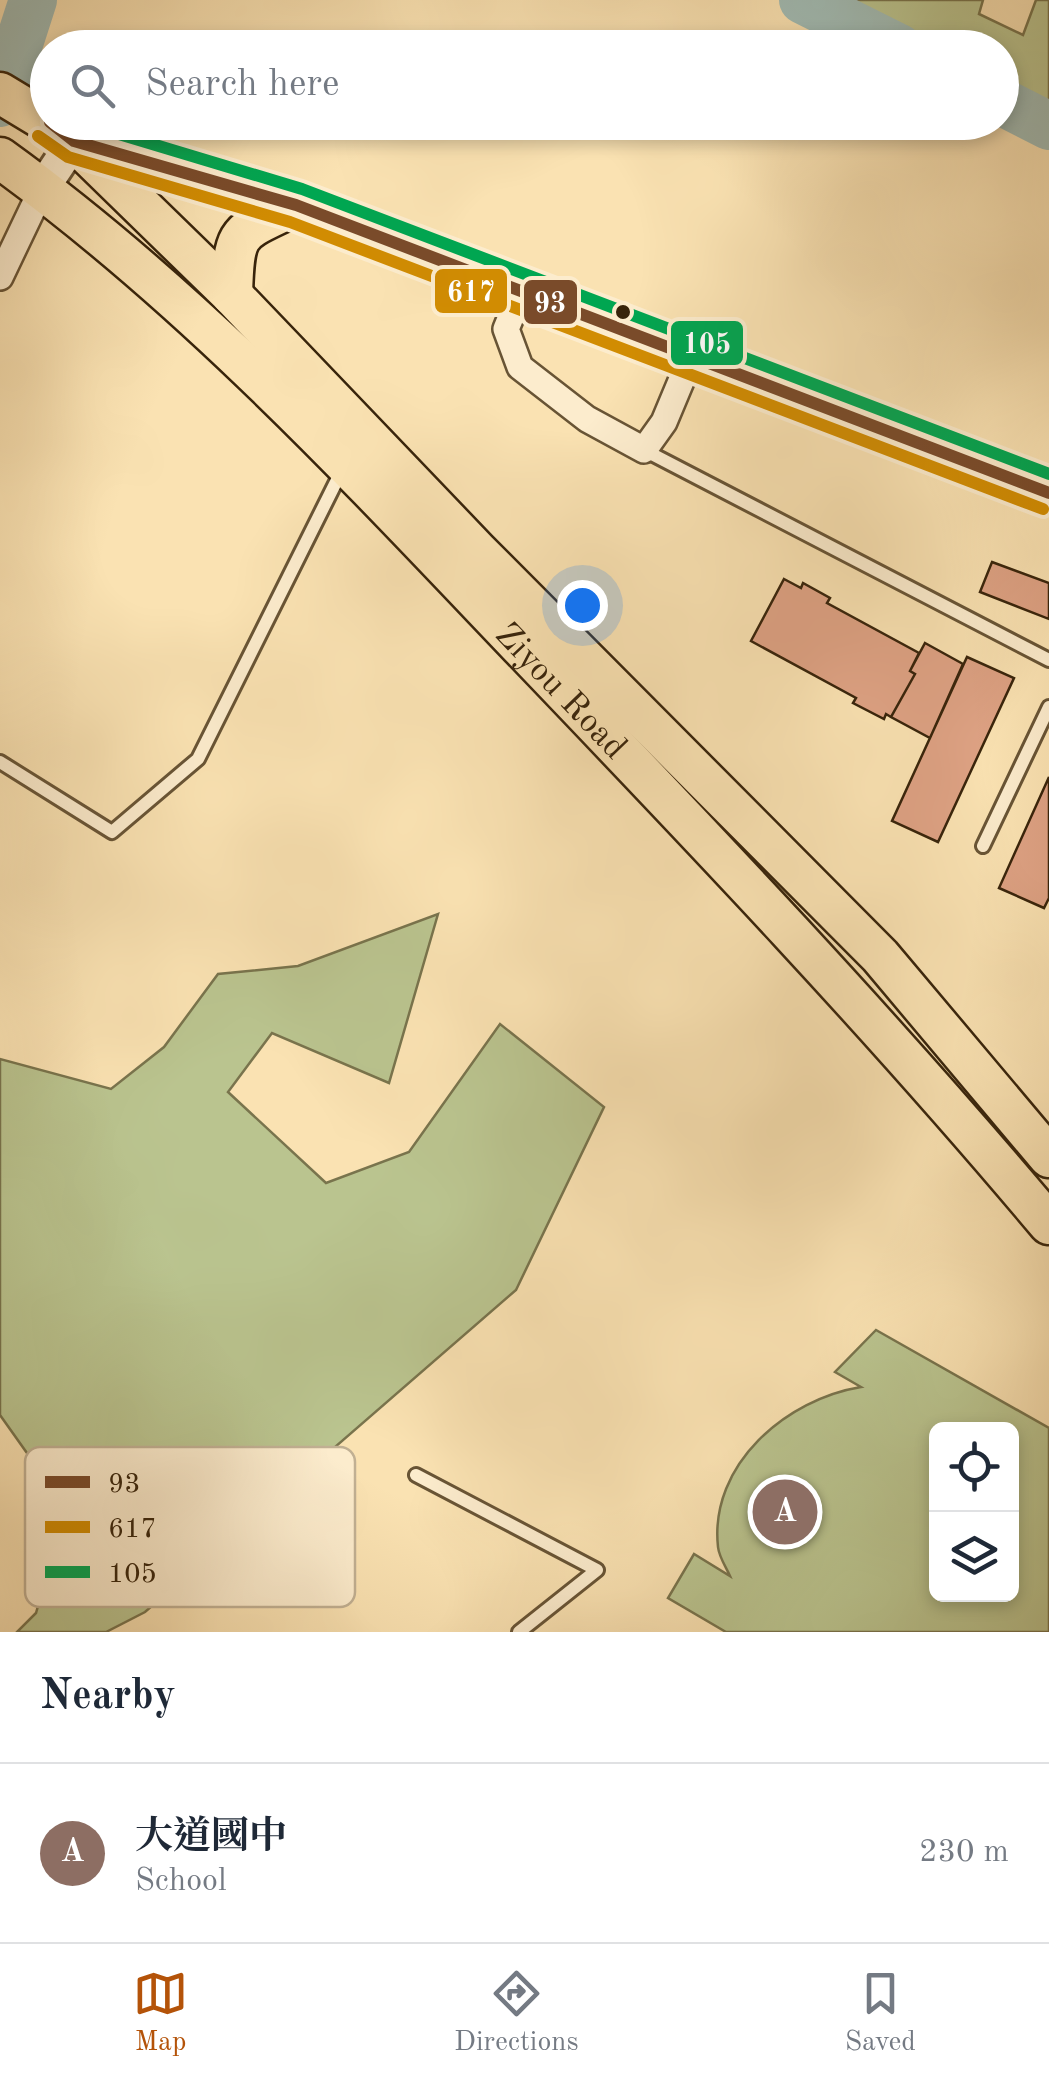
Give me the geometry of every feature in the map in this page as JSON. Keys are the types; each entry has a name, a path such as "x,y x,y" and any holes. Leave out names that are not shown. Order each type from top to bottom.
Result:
{"main road":[{"name":"Ziyou Road","path":"65,140 232,295 477,551 880,956 1049,1158"},
{"name":"Ziyou Road","path":"0,158 42,188 168,294 346,462 646,777 953,1109 1049,1224"},
{"path":"232,295 233,247 249,228 296,206"}],"street":[{"path":"0,277 42,188 41,140"},
{"path":"105,140 522,290 1049,493"},
{"path":"522,290 506,329 520,367 587,418 644,450 664,422 692,355"}],"lane":[{"path":"644,450 1049,660"},
{"path":"0,762 112,832 198,758 346,462"},
{"path":"983,846 1049,707"},
{"path":"416,1476 598,1570 520,1632"}],"green space":[{"path":"815,0 983,0 979,14 1013,30 883,30"},
{"path":"1036,0 1049,0 1049,122 1019,105 1019,33 1023,35"},
{"path":"438,914 389,1083 272,1033 228,1092 326,1183 409,1152 500,1024 604,1107 516,1290 335,1447 25,1447 25,1450 0,1415 0,1059 111,1089 164,1047 218,974 298,966"},
{"path":"876,1330 1049,1428 1049,1632 726,1632 668,1598 694,1554 730,1576 718,1547 719,1517 726,1489 758,1440 806,1405 861,1387 835,1372"},
{"path":"38,1607 151,1607 106,1632 17,1632"}],"building":[{"path":"992,562 1049,583 1049,619 980,592"},
{"path":"784,579 801,588 803,583 830,598 827,603 919,653 910,671 915,674 891,717 886,714 884,719 853,703 856,698 751,641"},
{"path":"925,643 963,664 930,738 891,717 915,674 910,671"},
{"path":"967,657 1014,678 938,842 892,821"},
{"path":"1049,777 1049,898 1044,908 999,888"}],"waterway":[{"path":"0,103 33,0"},
{"path":"803,0 863,30"},
{"path":"1019,111 1049,126"}],"transit line":[{"name":"617","path":"44,140 68,157 290,222 1043,509"},
{"name":"93","path":"73,140 296,205 1049,493"},
{"name":"105","path":"139,140 302,189 1049,474"}],"place":[{"name":"大道國中","path":"785,1512"}]}
